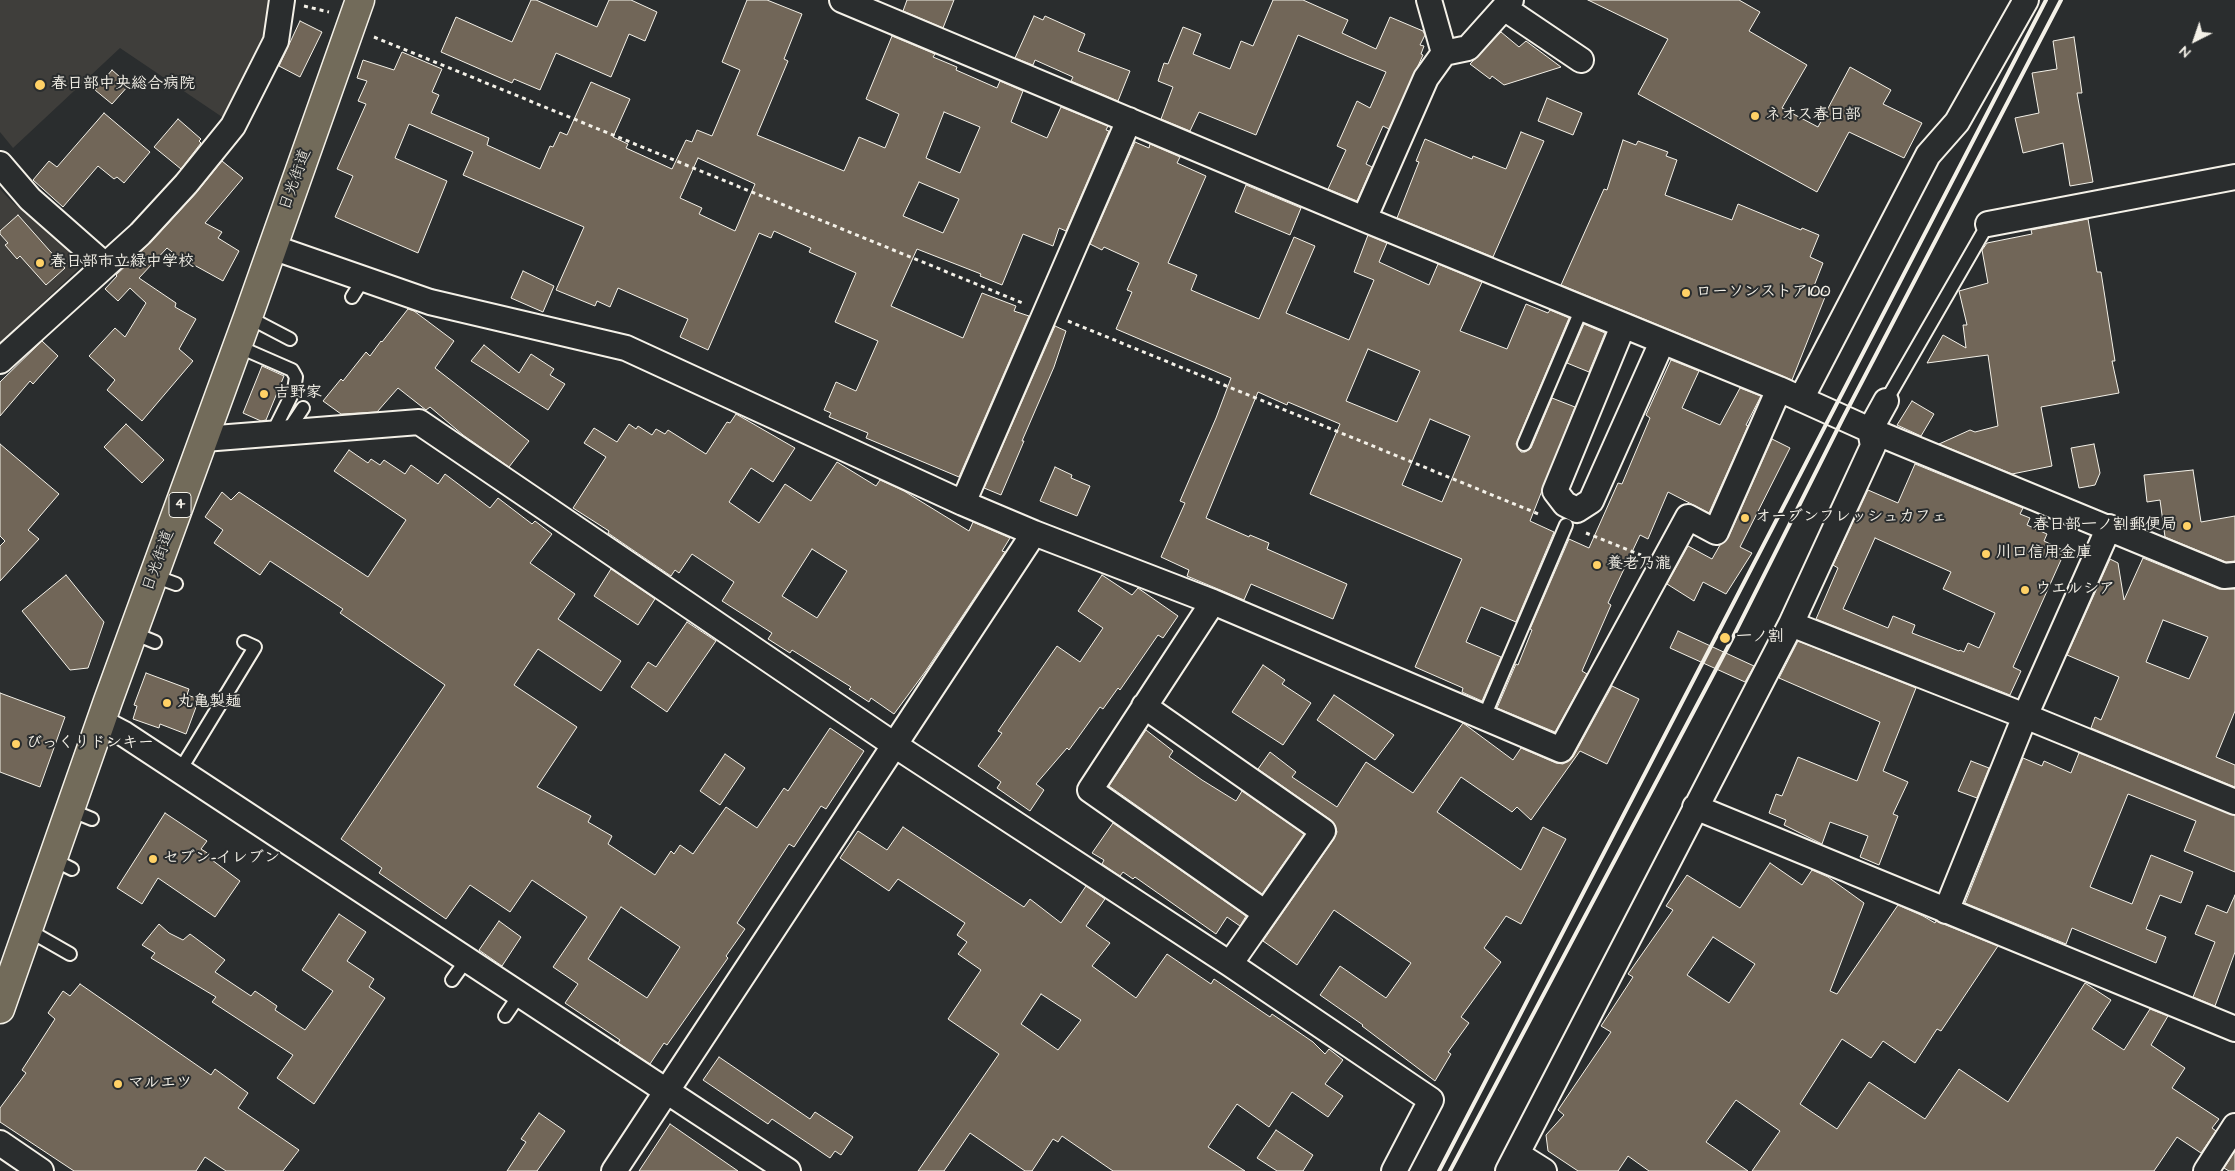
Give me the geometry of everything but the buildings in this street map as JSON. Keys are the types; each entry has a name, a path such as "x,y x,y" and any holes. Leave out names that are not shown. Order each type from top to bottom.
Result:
{"highway":[{"name":"日光街道","path":"0,1009 28,930 62,864 81,814 101,722 144,637 165,580 204,439 272,246 343,21 360,0"}],"street":[{"path":"0,362 140,234 186,184 233,126 276,42 282,0"},
{"path":"842,0 1364,219 1779,389 1870,430 2224,576 2235,576"},
{"path":"1429,0 1444,53"},
{"path":"1801,399 1928,155 1957,122 2026,0"},
{"path":"1364,219 1426,78 1444,53 1468,48 1508,4 1581,60"},
{"path":"963,503 1129,120"},
{"path":"0,164 30,199 105,265"},
{"path":"1988,224 2235,177"},
{"path":"272,246 358,287 626,348 963,503 1034,533 1213,602 1561,750 1688,517 1716,532 1762,423 1779,389"},
{"path":"1623,326 1555,491 1565,504 1577,510 1592,501 1662,342"},
{"path":"1544,1171 1513,1162 1791,624 1873,446 1870,430 1886,401"},
{"path":"204,439 419,422 893,744 1230,964 1431,1100 1394,1171"},
{"path":"1946,912 2025,716 2109,527"},
{"path":"614,1171 893,744 1034,533"},
{"path":"1213,602 1090,790 1264,912"},
{"path":"1791,624 2025,716 2235,802"},
{"path":"1144,706 1323,830 1264,912 1230,964"},
{"path":"101,722 124,734 155,762 179,772 788,1171"},
{"path":"1695,807 1946,912 2235,1029"},
{"path":"2206,1171 2235,1126"},
{"path":"0,1144 34,1169"}],"lane":[{"path":"1886,401 1988,224"},
{"path":"1524,444 1582,308"},
{"path":"248,318 290,339"},
{"path":"237,346 292,370 296,378 280,433"},
{"path":"280,433 303,408"},
{"path":"1484,717 1566,525"},
{"path":"179,772 255,647 244,642"},
{"path":"28,930 70,954"},
{"path":"452,980 467,959"},
{"path":"505,1016 520,994"}],"path":[{"path":"282,0 343,21 1662,564"}],"shaded area":[{"name":"春日部中央総合病院","path":"0,0 271,0 263,48 231,123 120,48 13,148 0,132"},
{"name":"春日部市立緑中学校","path":"0,189 12,202 82,258 78,269 0,343"}],"railway":[{"path":"1439,1171 2046,0"},
{"path":"1450,1171 1731,641 1843,418 2061,0"}],"place":[{"name":"春日部中央総合病院","path":"40,85"},
{"name":"ネオス春日部","path":"1755,116"},
{"name":"春日部市立緑中学校","path":"40,263"},
{"name":"ローソンストア100","path":"1686,293"},
{"name":"吉野家","path":"264,394"},
{"name":"オーブンフレッシュカフェ","path":"1745,518"},
{"name":"春日部一ノ割郵便局","path":"2187,526"},
{"name":"川口信用金庫","path":"1986,554"},
{"name":"養老乃瀧","path":"1597,565"},
{"name":"ウエルシア","path":"2025,590"},
{"name":"一ノ割","path":"1725,638"},
{"name":"丸亀製麺","path":"167,703"},
{"name":"びっくりドンキー","path":"16,744"},
{"name":"セブン-イレブン","path":"153,859"},
{"name":"マルエツ","path":"118,1084"}]}
